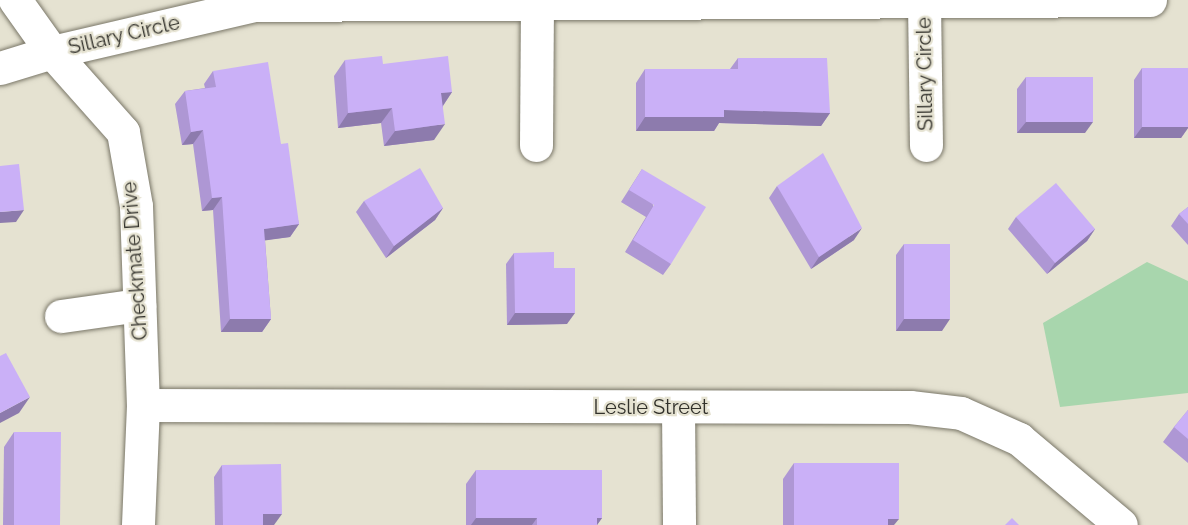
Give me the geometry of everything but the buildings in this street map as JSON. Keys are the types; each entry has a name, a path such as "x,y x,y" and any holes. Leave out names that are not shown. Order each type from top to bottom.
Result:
{"street":[{"name":"Checkmate Drive","path":"15,0 52,52 123,132 136,206 143,405 138,525"},
{"name":"Sillary Circle","path":"0,68 52,52 254,5 1150,0"},
{"name":"Sillary Circle","path":"924,2 926,146"},
{"path":"536,146 537,4"},
{"path":"61,316 139,305"},
{"name":"Leslie Street","path":"143,405 910,407 961,413 1019,439 1121,525"},
{"path":"678,407 679,525"}],"green space":[{"path":"1147,262 1188,281 1188,393 1060,407 1043,323"}]}
